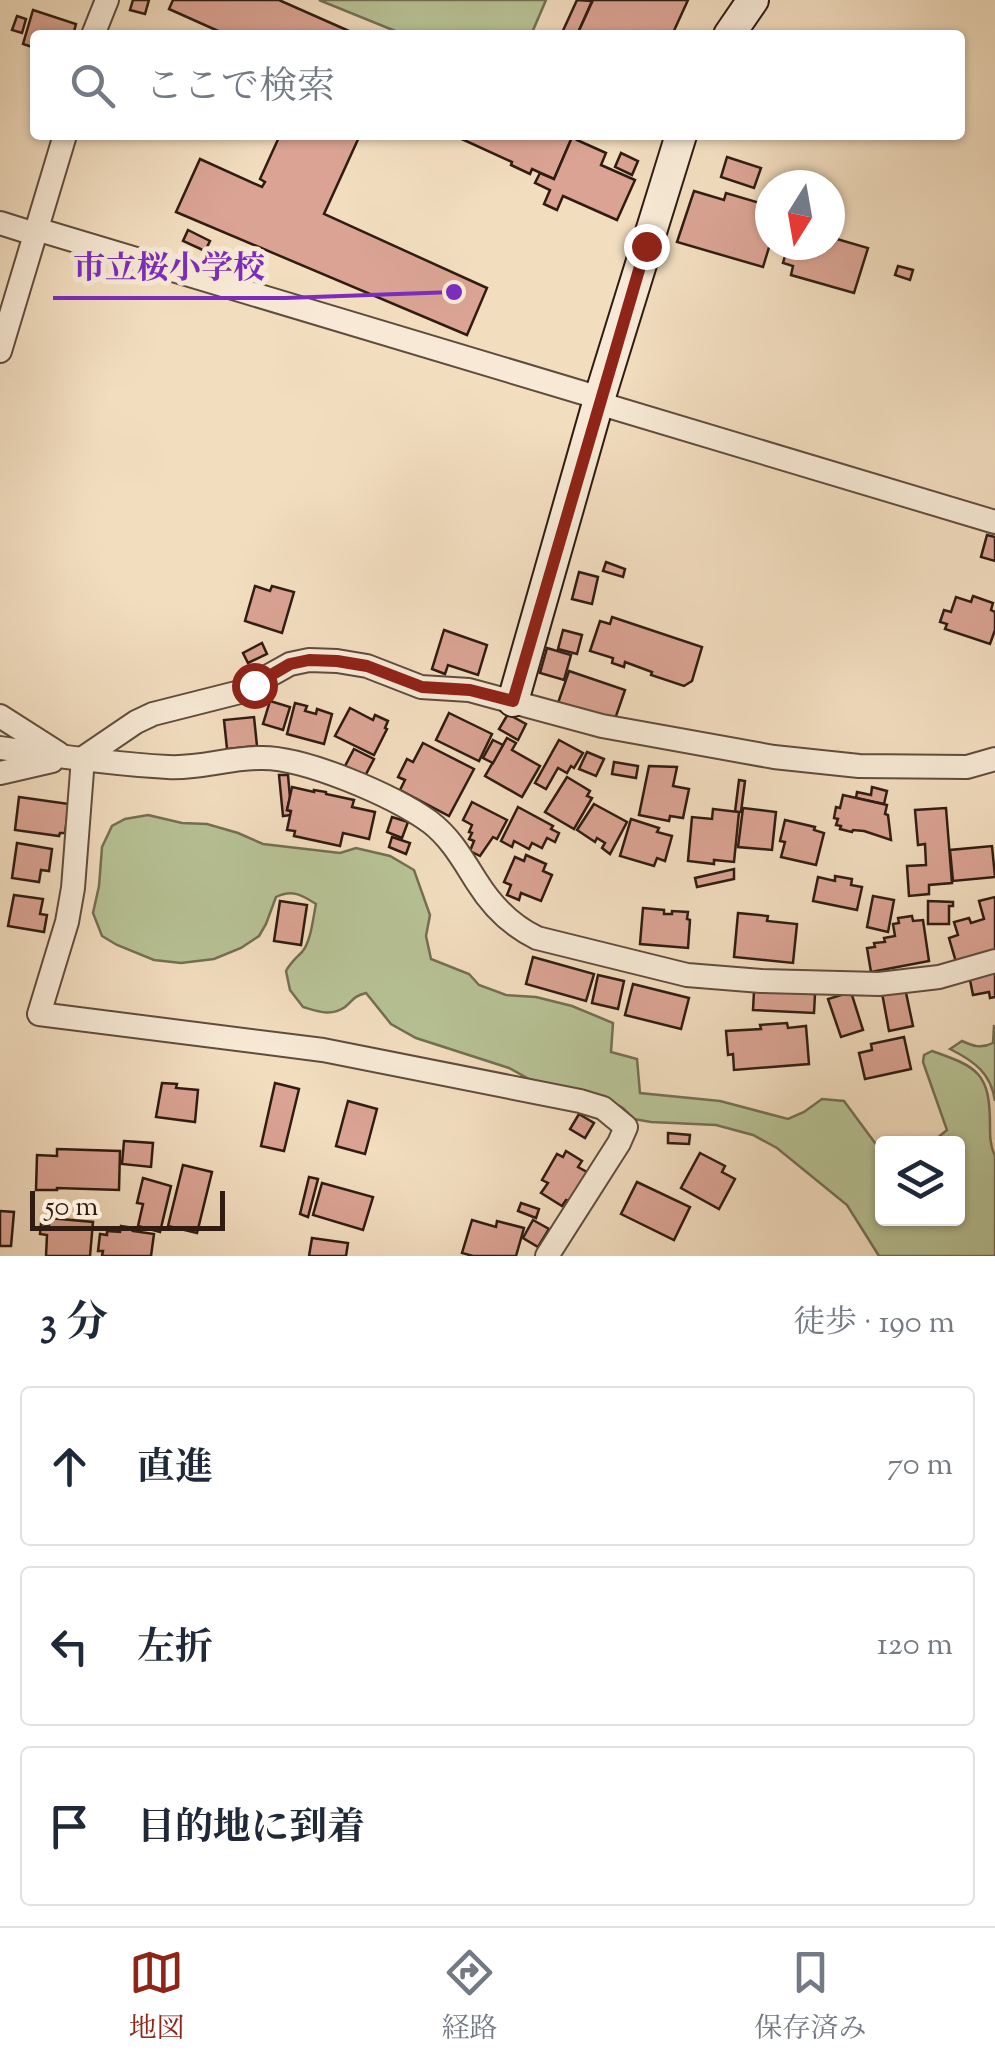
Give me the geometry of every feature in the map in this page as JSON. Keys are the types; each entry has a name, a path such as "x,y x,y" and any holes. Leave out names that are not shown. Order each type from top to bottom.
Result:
{"street":[{"path":"95,30 107,0"},
{"path":"732,30 753,0"},
{"path":"0,351 63,140"},
{"path":"513,701 599,401 680,140"},
{"path":"0,223 995,522"},
{"path":"0,773 74,758 152,714 240,692 290,664 309,660 367,666 422,687 470,690 602,726 774,756 859,766 966,766 995,759"},
{"path":"0,716 74,758"},
{"path":"0,748 172,768 264,757 354,782 430,823 453,844 498,910 520,930 538,938 687,975 747,981 879,984 939,978 995,961"},
{"path":"74,758 73,888 67,922 39,1014 323,1050 603,1108 626,1126 548,1256"}],"green space":[{"path":"319,0 546,0 533,30 393,30"},
{"path":"148,815 207,824 263,844 340,853 356,848 390,856 414,870 430,915 426,936 431,959 506,995 572,1006 613,1023 611,1052 637,1059 640,1093 720,1101 788,1119 822,1099 844,1101 875,1143 875,1226 965,1226 965,1136 940,1136 947,1130 923,1062 924,1055 932,1051 960,1062 978,1074 987,1094 995,1156 995,1256 879,1256 847,1205 777,1148 753,1135 716,1125 634,1119 608,1100 529,1079 509,1068 416,1038 391,1024 366,993 334,1012 303,1007 290,990 286,971 305,948 311,930 316,904 301,896 287,893 276,897 259,936 214,959 181,963 154,960 117,945 102,936 93,913 102,847 112,826"},
{"path":"994,1026 995,1101 990,1083 980,1069 950,1049 962,1041 977,1046 993,1043"}],"building":[{"path":"133,0 149,0 145,14 130,10"},
{"path":"173,0 279,0 347,30 216,30 169,9"},
{"path":"577,0 592,1 579,30 563,30"},
{"path":"593,0 688,0 674,30 579,30"},
{"path":"33,10 76,24 74,30 30,30 30,46 23,44"},
{"path":"17,16 26,19 22,33 12,30"},
{"path":"278,140 358,140 324,214 487,288 467,335 176,212 200,159 262,187 265,182 260,179"},
{"path":"464,140 571,140 554,179 532,169 530,174 511,165 512,162"},
{"path":"571,140 577,140 606,153 601,165 635,180 617,220 563,196 557,210 544,204 550,190 535,183 540,173 554,179"},
{"path":"621,153 638,161 632,175 615,167"},
{"path":"727,157 761,168 755,170 754,188 721,177"},
{"path":"694,191 724,200 726,193 755,202 755,260 765,260 763,267 677,242"},
{"path":"188,230 210,241 205,251 183,241"},
{"path":"845,241 868,248 854,293 791,275 793,266 783,263 845,260"},
{"path":"898,266 913,270 910,280 895,275"},
{"path":"987,535 995,537 995,561 981,557"},
{"path":"606,562 625,569 623,577 603,571"},
{"path":"579,572 598,577 592,604 572,599"},
{"path":"255,586 294,592 282,633 245,621"},
{"path":"973,596 993,603 995,630 990,644 945,629 947,624 940,622 944,610 951,612 956,597 971,602"},
{"path":"612,617 702,647 692,681 684,686 625,662 624,667 612,663 613,658 590,651 600,621 610,624"},
{"path":"444,630 487,645 478,675 448,665 445,674 432,669"},
{"path":"563,630 582,635 577,654 558,649"},
{"path":"262,643 267,654 248,663 243,653"},
{"path":"547,648 571,655 564,680 540,673"},
{"path":"569,671 625,690 614,722 558,703"},
{"path":"270,701 290,707 283,730 263,724"},
{"path":"295,703 307,706 305,711 316,714 317,709 332,714 324,744 287,734"},
{"path":"350,708 373,720 375,715 388,721 374,755 335,736"},
{"path":"449,713 492,734 479,761 436,740"},
{"path":"508,714 526,724 518,740 499,729"},
{"path":"254,717 257,746 227,749 224,720"},
{"path":"507,738 516,743 512,750 540,766 522,797 485,776"},
{"path":"493,740 503,745 493,763 483,758"},
{"path":"559,740 583,753 567,773 558,768 546,789 535,783"},
{"path":"423,743 474,769 449,816 400,790 405,780 398,777 407,759 413,762"},
{"path":"354,749 374,759 365,776 345,766"},
{"path":"587,752 604,759 596,776 579,769"},
{"path":"614,762 638,766 636,778 612,774"},
{"path":"649,766 677,767 673,786 689,789 683,818 670,816 669,821 639,815"},
{"path":"279,775 288,775 287,810 291,815 283,816"},
{"path":"567,777 590,791 587,796 592,798 574,829 545,812"},
{"path":"739,780 745,781 741,812 735,812"},
{"path":"292,787 354,800 352,807 375,812 369,839 343,833 340,846 294,836 295,831 287,830"},
{"path":"872,787 887,791 884,804 856,798 857,792 871,795"},
{"path":"843,795 887,805 885,814 891,840 864,831 840,829 836,825 838,819 834,818"},
{"path":"19,797 69,804 65,833 59,836 15,830"},
{"path":"472,802 507,820 497,839 493,837 480,856 470,851 474,841 469,839 472,825 463,820"},
{"path":"594,804 627,822 610,854 602,848 605,843 597,838 595,842 577,830"},
{"path":"518,807 553,826 551,829 559,833 555,842 547,838 542,848 532,843 529,849 514,841 512,847 501,841"},
{"path":"743,808 776,812 772,850 738,847"},
{"path":"946,808 952,883 929,885 929,894 909,896 907,866 926,865 925,844 918,845 915,810"},
{"path":"713,809 739,812 734,862 688,861 692,817 712,819"},
{"path":"392,817 408,822 402,838 387,832"},
{"path":"631,819 672,836 665,861 657,858 654,866 620,856"},
{"path":"785,820 824,833 816,865 781,857"},
{"path":"392,837 410,843 406,854 389,847"},
{"path":"17,843 52,849 49,871 41,870 39,882 12,878"},
{"path":"992,846 995,877 953,881 950,850"},
{"path":"526,855 546,864 543,871 552,875 541,901 521,893 519,900 507,895 511,885 504,882 515,857 524,861"},
{"path":"734,869 734,879 697,887 695,878"},
{"path":"835,876 852,879 851,885 862,887 857,910 813,901 818,877 835,881"},
{"path":"14,895 43,899 40,914 47,915 44,932 8,926"},
{"path":"873,896 894,900 888,932 867,927"},
{"path":"995,897 995,950 956,962 949,938 958,935 954,922 984,919 979,901"},
{"path":"280,901 307,905 301,945 274,941"},
{"path":"928,901 953,902 949,906 949,924 928,924"},
{"path":"643,908 664,910 664,914 688,912 688,948 640,944"},
{"path":"738,913 797,924 793,963 734,957"},
{"path":"912,916 913,921 923,920 929,961 871,972 867,948 895,936 893,924 899,923 898,918"},
{"path":"533,957 594,974 586,1001 526,984"},
{"path":"995,970 995,997 990,998 989,992 973,995 969,975"},
{"path":"598,975 624,981 618,1009 592,1003"},
{"path":"633,984 689,998 681,1029 625,1015"},
{"path":"905,988 913,1026 889,1031 882,993"},
{"path":"754,991 815,994 814,1013 753,1010"},
{"path":"851,992 863,1030 841,1037 828,999"},
{"path":"787,1023 788,1028 806,1026 809,1064 734,1070 726,1031"},
{"path":"904,1037 911,1069 865,1079 859,1053 872,1050 871,1044"},
{"path":"162,1083 198,1090 195,1122 156,1117"},
{"path":"275,1083 299,1089 284,1151 261,1146"},
{"path":"348,1101 377,1109 365,1154 336,1146"},
{"path":"579,1114 594,1123 585,1138 570,1129"},
{"path":"668,1133 690,1135 689,1144 668,1143"},
{"path":"124,1141 153,1143 151,1167 122,1164"},
{"path":"57,1149 120,1151 119,1190 36,1190 37,1155 57,1156"},
{"path":"566,1151 582,1161 578,1167 587,1172 562,1206 541,1193 548,1183 542,1180 557,1154 563,1157"},
{"path":"700,1153 725,1166 722,1172 735,1179 719,1209 681,1188"},
{"path":"183,1165 212,1172 197,1233 168,1226"},
{"path":"309,1177 318,1179 308,1217 300,1214"},
{"path":"143,1178 171,1186 160,1232 138,1226 143,1204 137,1203"},
{"path":"637,1182 690,1207 674,1240 621,1214"},
{"path":"322,1183 373,1197 363,1230 313,1215"},
{"path":"521,1203 539,1209 536,1218 518,1211"},
{"path":"0,1211 14,1212 11,1246 0,1246"},
{"path":"49,1218 93,1222 90,1256 46,1256 47,1235 40,1234 41,1224 49,1225"},
{"path":"472,1220 496,1227 497,1221 524,1228 516,1256 462,1253"},
{"path":"533,1220 549,1229 538,1247 523,1238"},
{"path":"121,1226 154,1234 151,1256 102,1256 103,1251 98,1251 100,1234 120,1232"},
{"path":"312,1238 348,1243 346,1256 309,1256"}],"place":[{"name":"市立桜小学校","path":"454,292"}],"route":[{"path":"254,685 290,664 337,661 367,666 422,687 470,690 513,701 646,246"}]}
